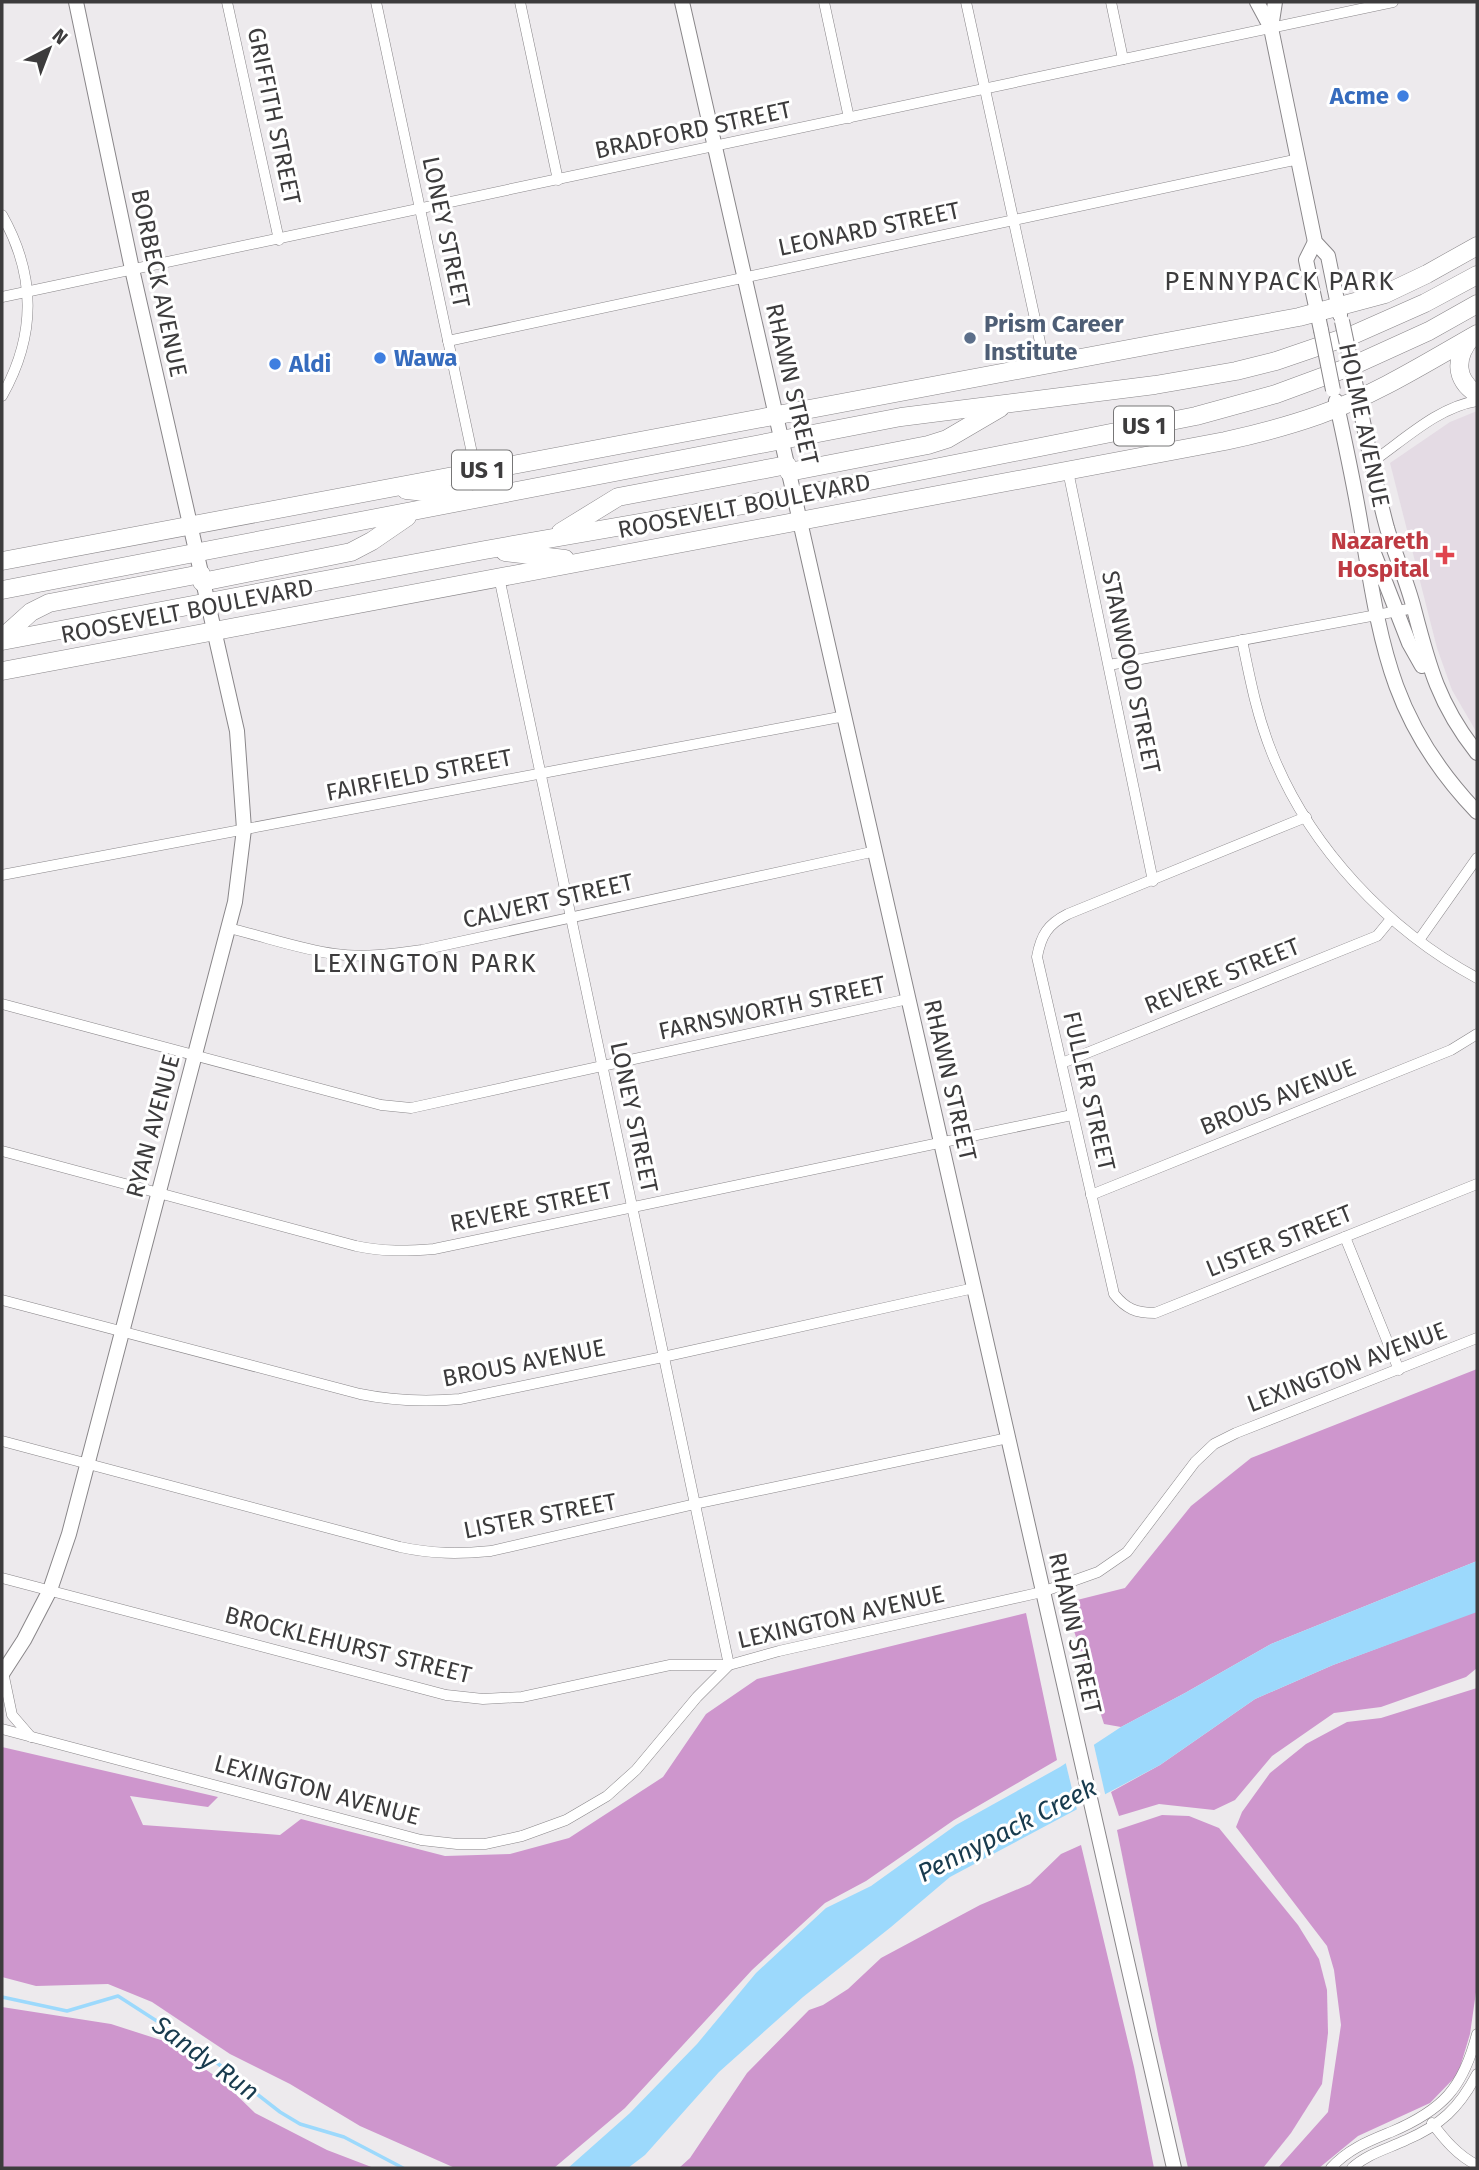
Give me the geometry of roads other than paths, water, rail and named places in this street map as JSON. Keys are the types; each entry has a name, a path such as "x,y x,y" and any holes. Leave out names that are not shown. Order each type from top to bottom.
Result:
{"highway":[{"name":"US 1","path":"2,561 1045,365 1319,321 1340,315 1406,285 1477,246"},
{"name":"US 1","path":"2,590 901,417 1196,379 1276,361 1355,334 1425,303 1477,275"},
{"name":"ROOSEVELT BOULEVARD","path":"2,640 485,550 794,496 1196,416 1314,381 1363,362 1429,331 1477,304"},
{"path":"1474,335 1461,352 1458,367 1463,380 1477,394"},
{"name":"ROOSEVELT BOULEVARD","path":"2,671 1252,435 1474,335"},
{"path":"541,540 574,525 618,497 928,445 947,439 993,411 1020,402"},
{"path":"386,488 486,498"},
{"path":"2,640 31,612 49,603 351,552 412,513"},
{"path":"485,550 586,561"}],"main road":[{"name":"BORBECK AVENUE","path":"76,2 132,269 202,578"},
{"name":"RHAWN STREET","path":"682,2 1174,2168"},
{"path":"1256,2 1271,28 1315,242"},
{"path":"1271,28 1275,2"},
{"name":"HOLME AVENUE","path":"1477,754 1456,725 1423,651 1414,608 1395,554 1372,461 1328,256 1315,242 1306,260 1360,516 1388,666 1415,729 1437,764 1477,812"},
{"path":"1360,516 1414,652 1439,692"},
{"name":"RYAN AVENUE","path":"2,1673 24,1640 50,1590 69,1534 240,875 244,829 237,731 202,578"}],"street":[{"name":"GRIFFITH STREET","path":"227,2 279,240"},
{"name":"LONEY STREET","path":"376,2 476,471"},
{"path":"520,2 558,180"},
{"path":"824,2 849,118"},
{"path":"966,2 1045,365"},
{"path":"1111,2 1123,60"},
{"name":"BRADFORD STREET","path":"2,297 1393,2"},
{"name":"LEONARD STREET","path":"448,341 1299,159"},
{"path":"2,215 20,257 28,291 24,340 12,378 2,396"},
{"path":"1372,461 1440,415 1477,401"},
{"name":"STANWOOD STREET","path":"1068,471 1153,881"},
{"name":"LONEY STREET","path":"499,577 729,1665"},
{"path":"1109,665 1414,608"},
{"path":"1242,640 1252,693 1262,727 1273,756 1306,817 1351,877 1391,919 1477,978"},
{"name":"FAIRFIELD STREET","path":"2,875 845,716"},
{"path":"1153,881 1306,817"},
{"name":"CALVERT STREET","path":"228,928 334,954 382,955 422,950 876,851"},
{"path":"1419,940 1477,858"},
{"name":"FULLER STREET","path":"1111,1280 1037,957 1040,940 1046,929 1060,918 1153,881"},
{"name":"REVERE STREET","path":"1062,1063 1377,936 1391,919"},
{"name":"FARNSWORTH STREET","path":"2,1004 397,1108 411,1108 908,999"},
{"name":"BROUS AVENUE","path":"1091,1195 1451,1050 1477,1034"},
{"name":"REVERE STREET","path":"2,1151 356,1246 387,1251 434,1249 1072,1115"},
{"name":"LISTER STREET","path":"1111,1280 1114,1294 1123,1305 1137,1313 1155,1313 1477,1184"},
{"path":"1345,1237 1399,1370"},
{"name":"BROUS AVENUE","path":"2,1300 360,1394 401,1401 429,1402 460,1399 663,1357 974,1288"},
{"name":"LEXINGTON AVENUE","path":"2,1729 421,1840 485,1844 522,1836 566,1821 607,1796 636,1770 697,1697 729,1665 779,1651 1042,1592 1098,1572 1127,1552 1143,1535 1180,1480 1214,1444 1477,1338"},
{"name":"LISTER STREET","path":"2,1441 435,1554 491,1551 695,1504 1008,1438"},
{"name":"BROCKLEHURST STREET","path":"2,1578 446,1695 484,1699 522,1697 670,1665 729,1665"},
{"path":"2,1673 12,1715 32,1738"},
{"path":"1331,2168 1346,2153 1426,2115 1444,2102 1469,2062 1477,2034"},
{"path":"1352,2168 1374,2154 1434,2126 1453,2111 1477,2074"},
{"path":"1426,2115 1447,2143 1477,2165"}],"water":[{"name":"Pennypack Creek","path":"1477,1561 1477,1612 1333,1665 1255,1699 1160,1765 950,1877 803,1997 719,2072 645,2155 628,2168 568,2168 630,2113 697,2044 756,1973 826,1908 871,1886 956,1825 1060,1767 1121,1727 1271,1644"}],"waterway":[{"name":"Sandy Run","path":"2,1997 67,2011 118,1996 194,2045 280,2112 300,2124 344,2137 403,2168"}],"place":[{"name":"Acme","path":"1403,96"},
{"name":"Prism Career Institute","path":"970,338"},
{"name":"Wawa","path":"380,358"},
{"name":"Aldi","path":"275,364"},
{"name":"Nazareth Hospital","path":"1445,555"}],"district":[{"name":"PENNYPACK PARK","path":"1280,281"},
{"name":"LEXINGTON PARK","path":"425,963"}]}
